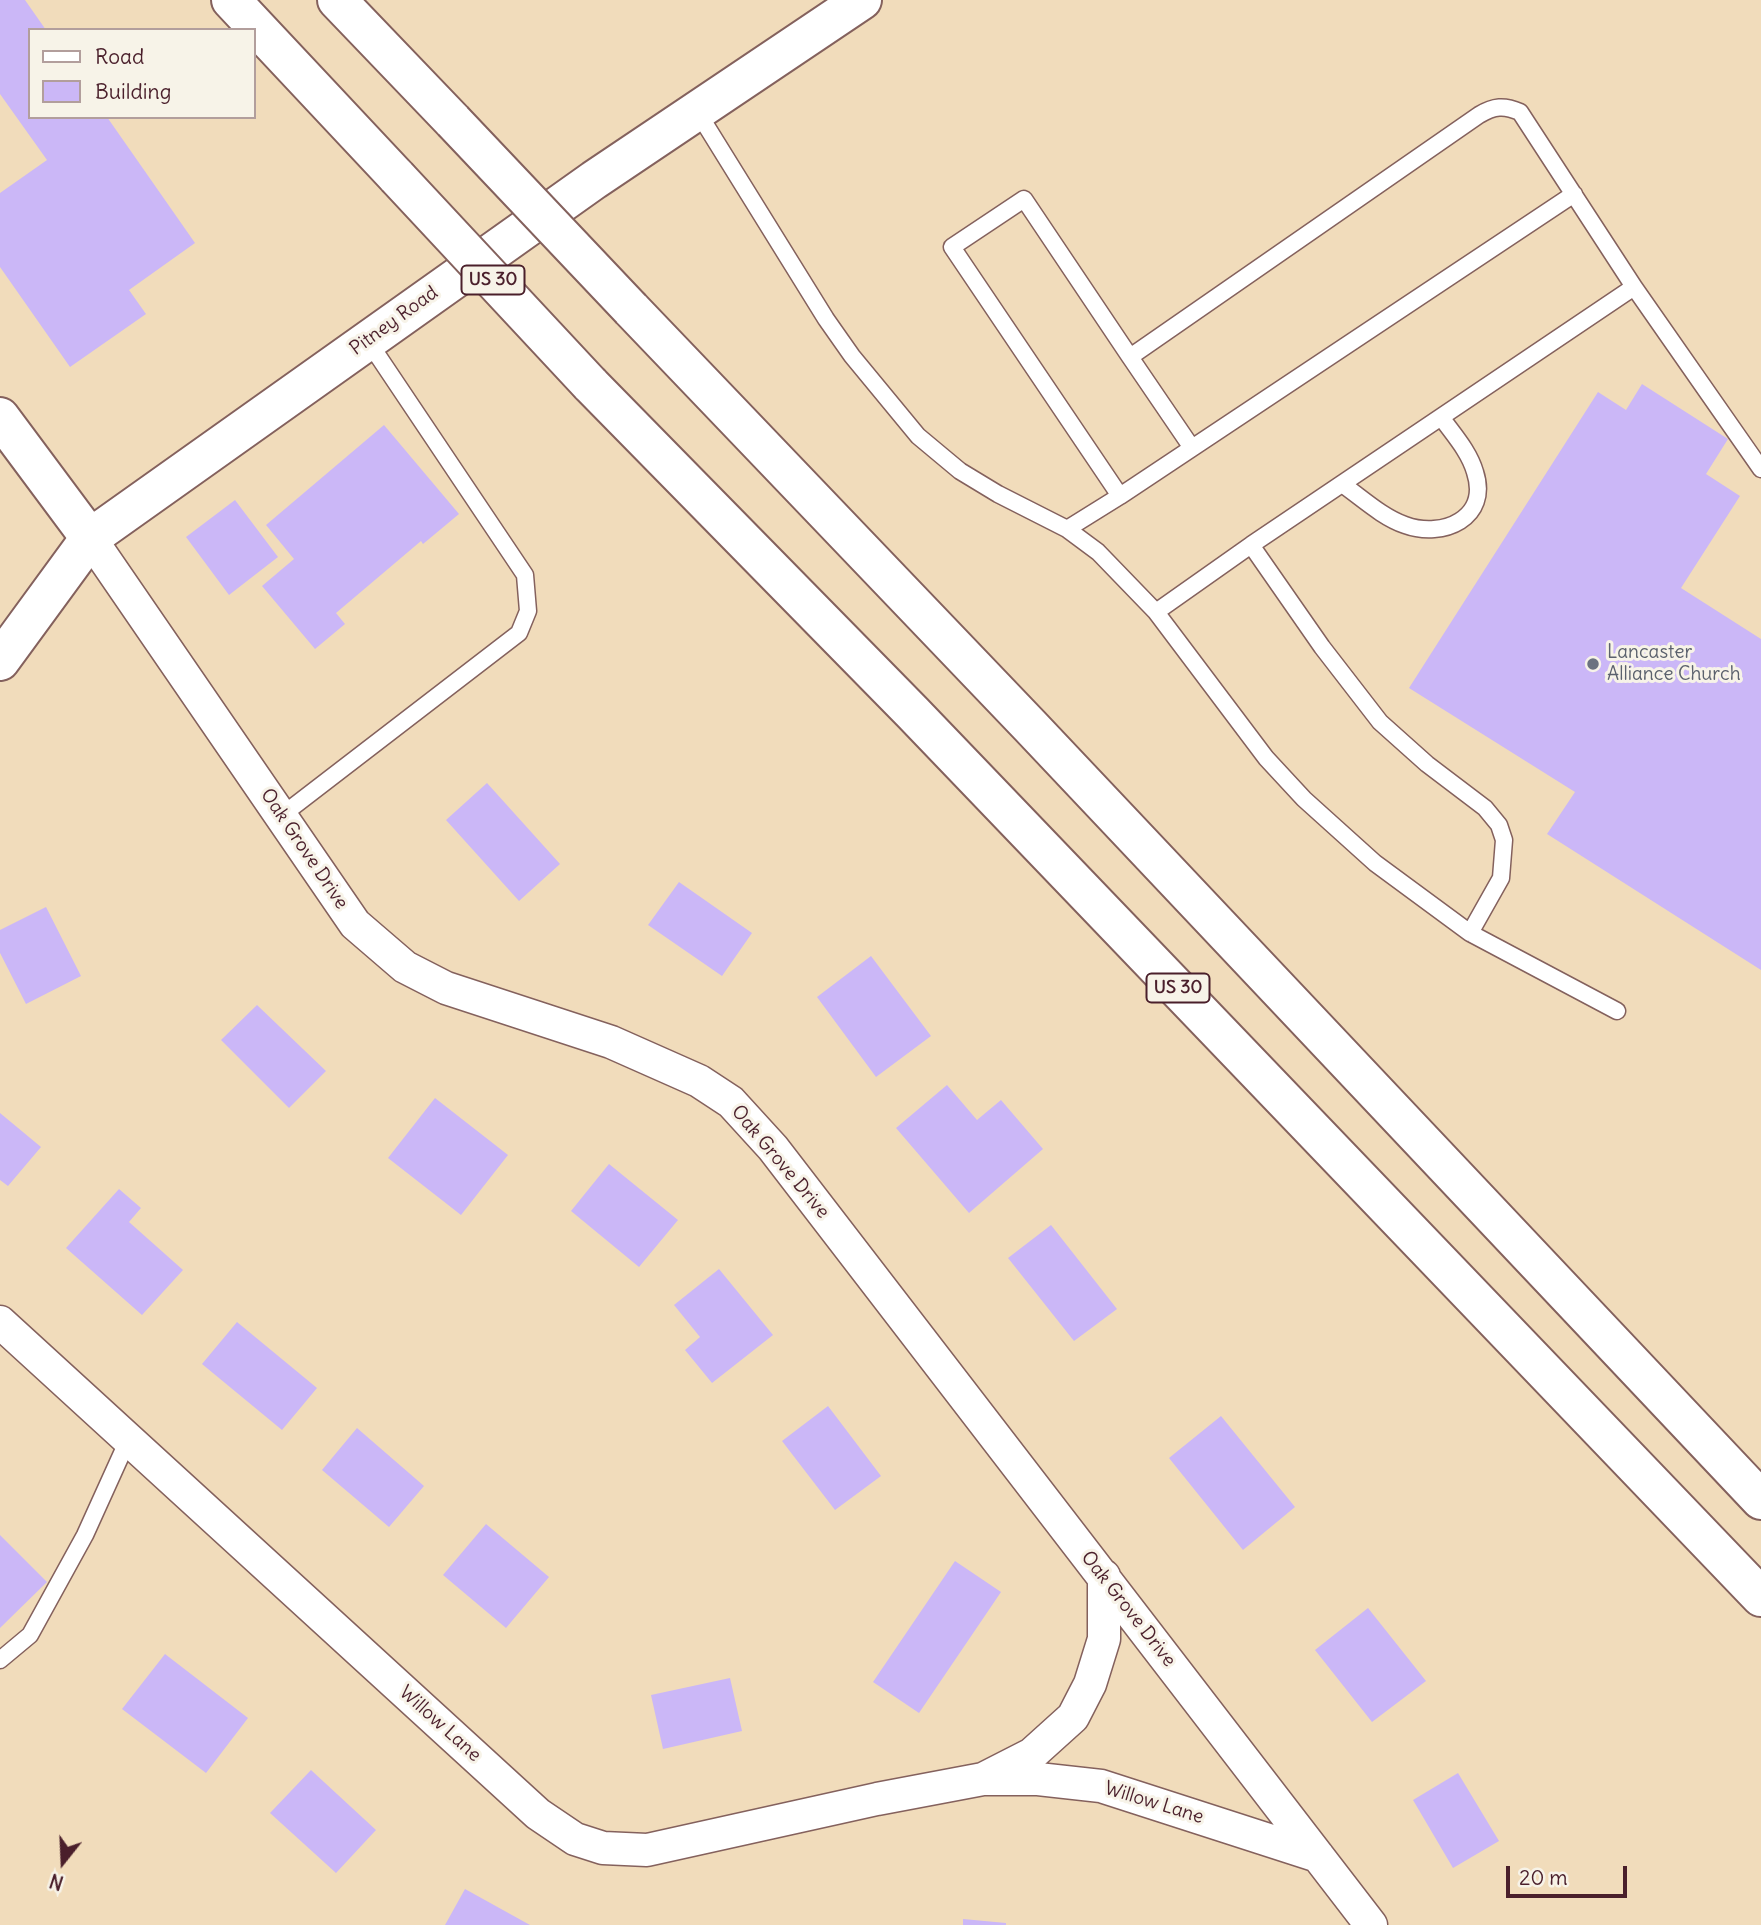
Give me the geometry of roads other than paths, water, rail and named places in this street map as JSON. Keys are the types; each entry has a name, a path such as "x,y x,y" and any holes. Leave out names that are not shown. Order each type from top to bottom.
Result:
{"main road":[{"name":"US 30","path":"231,0 590,384 913,713 1761,1597"},
{"path":"337,0 1761,1500"},
{"name":"Pitney Road","path":"0,660 90,538 594,180 862,0"},
{"path":"0,417 90,538"},
{"path":"1476,1198 1761,1471"}],"street":[{"name":"Oak Grove Drive","path":"90,538 355,924 405,967 446,988 611,1042 699,1081 731,1102 774,1148 1371,1925"},
{"name":"Willow Lane","path":"0,1322 538,1814 575,1839 603,1848 648,1850 877,1798 984,1779 1038,1779 1101,1786 1318,1856"},
{"name":"Willow Lane","path":"984,1779 1032,1754 1073,1717 1090,1684 1104,1639 1104,1576"}],"lane":[{"path":"1130,357 1492,107 1507,107 1520,113 1634,287 1761,470"},
{"path":"697,111 826,319 882,394 918,436 960,471 998,494 1067,529 1098,552 1156,612 1266,758 1304,799 1375,863 1470,933 1617,1011"},
{"path":"1067,529 1574,194"},
{"path":"1120,496 952,247 1024,199 1192,448"},
{"path":"1156,612 1634,287"},
{"path":"281,816 519,633 528,611 524,575 367,340"},
{"path":"1342,484 1405,525 1441,530 1456,524 1468,514 1479,489 1471,460 1441,417"},
{"path":"1251,545 1322,647 1380,722 1427,764 1485,808 1499,825 1504,840 1501,878 1470,933"},
{"path":"0,1660 30,1635 85,1535 128,1440"}],"place":[{"name":"Lancaster Alliance Church","path":"1593,664"}]}
